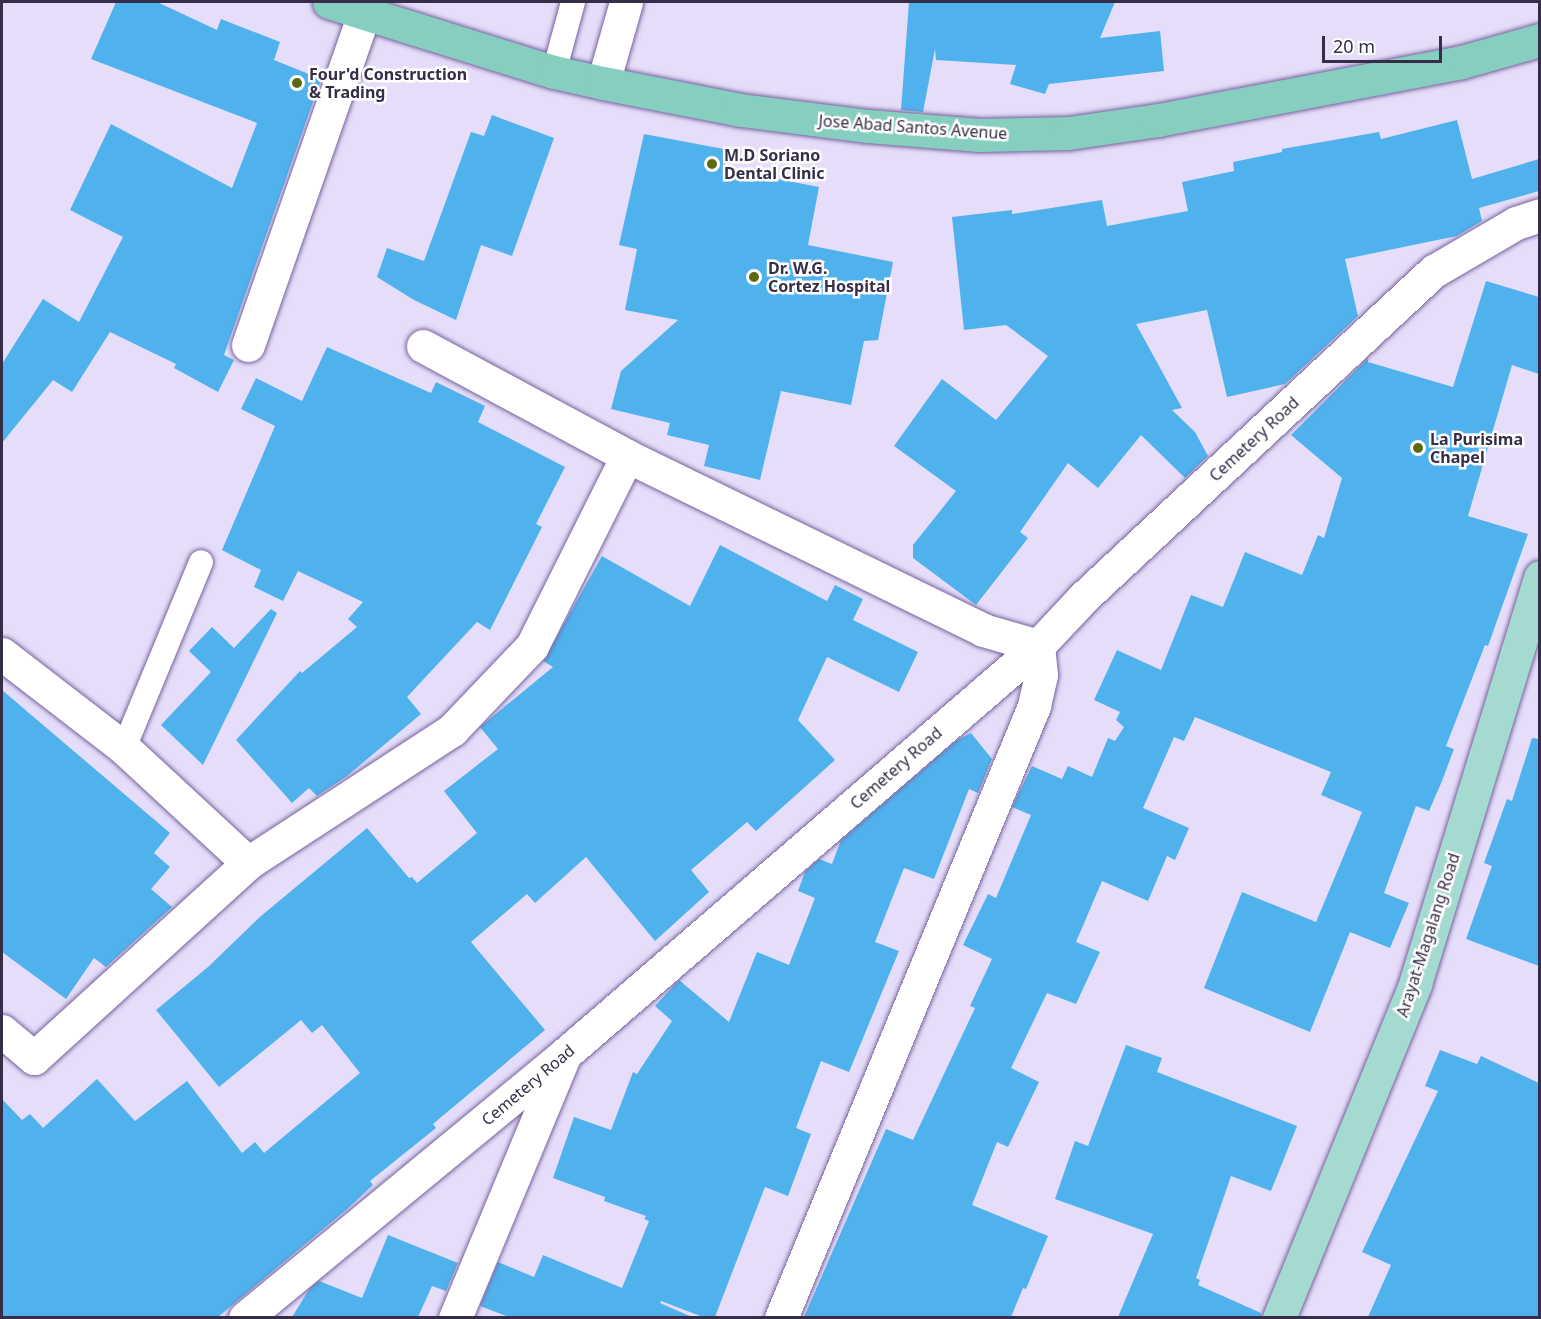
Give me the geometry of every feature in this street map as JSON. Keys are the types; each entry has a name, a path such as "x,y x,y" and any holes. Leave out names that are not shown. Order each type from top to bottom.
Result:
{"highway":[{"name":"Jose Abad Santos Avenue","path":"329,2 554,72 603,83 741,110 868,126 980,135 1069,133 1158,120 1462,62 1539,40"}],"main road":[{"name":"Arayat-Magalang Road","path":"1279,1317 1415,984 1539,577"}],"street":[{"path":"603,83 626,2"},
{"path":"248,345 364,14"},
{"name":"Cemetery Road","path":"245,1317 565,1054 1038,646 1091,590 1434,271 1516,223 1539,215"},
{"path":"423,346 627,456 983,630 1038,646 1041,675 1034,706 781,1317"},
{"path":"2,1030 34,1058 248,863 452,730 532,646 627,456"},
{"path":"2,654 124,748 248,863"},
{"path":"455,1317 565,1054"}],"lane":[{"path":"554,72 573,2"},
{"path":"124,748 201,562"}],"building":[{"path":"116,2 157,2 217,30 221,19 280,42 274,60 321,79 224,355 234,360 218,392 174,368 176,364 110,332 72,392 53,380 2,443 2,364 43,299 79,322 123,237 70,210 111,124 232,188 257,123 91,59"},
{"path":"909,2 1115,2 1100,38 1160,31 1164,71 1049,84 1045,94 1010,84 1016,65 936,60 935,49 923,112 901,110"},
{"path":"492,115 554,138 512,256 481,245 456,320 414,300 377,277 387,248 424,261 471,132 484,136"},
{"path":"1457,120 1472,179 1539,159 1539,191 1479,208 1482,221 1457,236 1345,259 1358,316 1285,384 1227,397 1207,310 1136,324 1182,408 1172,410 1195,432 1208,456 1185,478 1141,435 1098,488 1068,463 1020,532 1028,538 976,605 913,558 913,545 956,491 894,446 942,379 996,420 1048,356 1006,325 964,330 952,217 1012,210 1012,214 1102,200 1107,226 1188,211 1182,182 1234,171 1233,162 1282,152 1282,149 1379,132 1381,139"},
{"path":"644,134 729,150 725,169 819,187 808,245 893,262 878,340 864,341 851,405 781,391 760,480 704,466 709,445 667,435 670,423 611,409 621,371 678,320 625,310 637,249 619,245"},
{"path":"1486,281 1539,297 1539,374 1512,365 1468,516 1528,534 1488,646 1485,645 1446,746 1454,749 1442,781 1429,811 1416,806 1384,893 1409,903 1390,948 1350,932 1310,1032 1204,988 1242,892 1316,922 1362,812 1321,795 1331,772 1195,717 1184,741 1174,737 1143,808 1189,828 1175,860 1167,856 1148,901 1102,881 1076,942 1100,952 1076,1004 1047,993 1011,1068 1039,1082 1008,1147 997,1142 972,1205 1048,1236 1026,1289 1023,1288 1011,1317 804,1317 886,1129 913,1140 975,1008 970,1006 992,959 963,945 988,894 996,898 1031,815 1012,807 1032,766 1062,779 1068,766 1092,777 1108,738 1115,741 1124,727 1116,720 1120,712 1094,700 1117,650 1161,670 1191,595 1223,607 1245,552 1302,575 1318,535 1324,538 1342,478 1291,435 1368,358 1368,362 1453,387"},
{"path":"327,347 431,393 436,382 485,406 478,422 565,467 536,524 542,527 490,630 477,622 407,697 421,714 347,776 317,796 309,788 292,803 236,740 300,671 302,673 357,627 348,619 363,602 298,571 283,601 254,587 261,570 222,550 275,426 241,409 256,378 302,401"},
{"path":"720,545 827,601 835,585 863,599 853,620 918,652 899,692 827,657 798,720 835,760 756,831 747,822 691,870 709,892 655,941 586,857 535,903 527,894 471,942 545,1030 433,1124 436,1128 370,1181 373,1185 346,1210 218,1317 2,1317 2,1099 22,1120 30,1114 43,1128 97,1079 135,1121 187,1081 242,1153 255,1142 264,1153 360,1073 322,1025 312,1033 301,1020 219,1087 156,1010 208,967 261,916 367,828 409,878 412,877 417,883 477,833 444,791 498,749 480,727 553,667 543,661 602,556 690,606"},
{"path":"271,609 277,613 203,765 161,725 211,672 189,651 212,627 234,648"},
{"path":"2,690 170,833 154,853 170,867 151,889 172,907 106,967 94,958 66,999 2,952"},
{"path":"971,733 992,759 978,793 969,789 934,879 904,868 875,942 899,951 849,1072 821,1061 796,1128 811,1134 788,1196 765,1187 715,1317 703,1317 661,1301 660,1303 692,1317 509,1317 480,1306 498,1262 534,1277 543,1255 622,1288 649,1221 644,1219 646,1216 604,1201 605,1197 553,1178 574,1117 611,1130 633,1072 637,1074 672,1021 655,1006 679,980 729,1022 757,952 789,965 815,898 798,891 805,872 819,859 832,864 841,840 957,740"},
{"path":"1532,738 1539,739 1539,966 1466,939 1492,866 1484,863 1507,799 1512,801"},
{"path":"1126,1045 1162,1058 1157,1072 1297,1126 1271,1191 1231,1176 1196,1278 1200,1280 1198,1285 1261,1313 1261,1317 1118,1317 1153,1234 1055,1199 1075,1141 1088,1146"},
{"path":"1440,1050 1477,1064 1481,1056 1539,1083 1539,1317 1368,1317 1391,1265 1362,1252 1438,1091 1425,1086"},
{"path":"388,1235 458,1263 446,1291 432,1286 418,1317 292,1317 310,1288 319,1281 362,1298"}],"place":[{"name":"Four'd Construction & Trading","path":"297,83"},
{"name":"M.D Soriano Dental Clinic","path":"712,164"},
{"name":"Dr. W.G. Cortez Hospital","path":"754,277"},
{"name":"La Purisima Chapel","path":"1418,448"}]}
